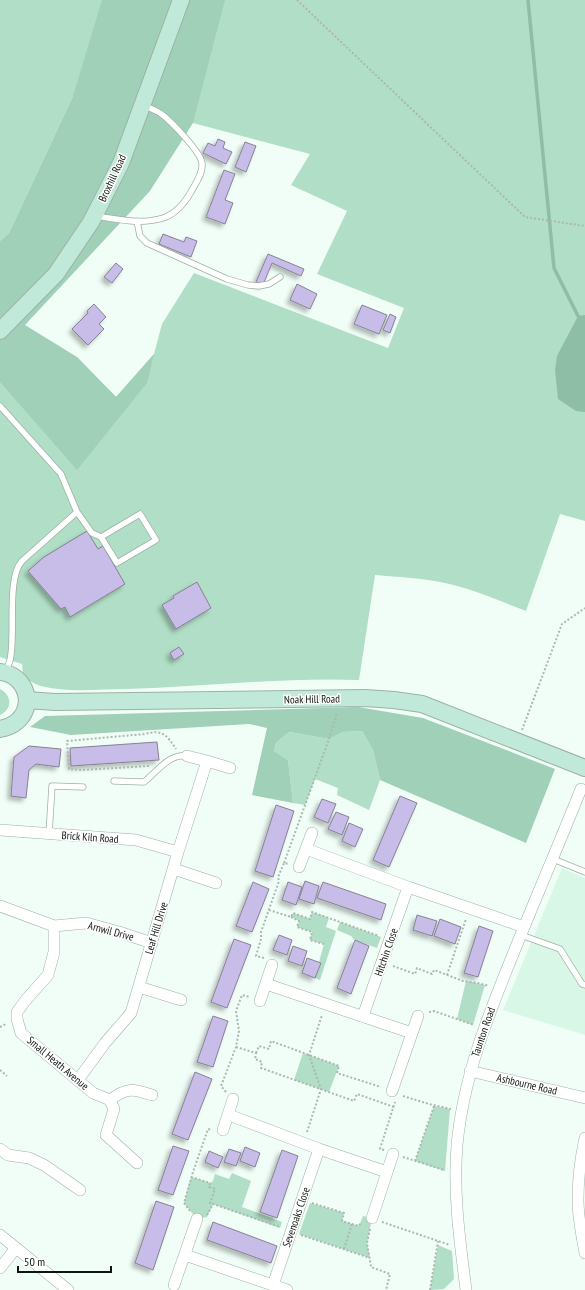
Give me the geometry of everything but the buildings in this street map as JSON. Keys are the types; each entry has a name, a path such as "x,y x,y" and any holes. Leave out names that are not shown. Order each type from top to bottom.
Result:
{"street":[{"name":"Broxhill Road","path":"0,332 56,274 94,216 121,163 181,0"},
{"path":"0,729 14,724 22,717 27,700 22,684 15,677 3,672"},
{"name":"Noak Hill Road","path":"27,700 55,702 341,698 394,700 422,704 585,768"},
{"path":"183,755 230,768"},
{"name":"Leaf Hill Drive","path":"78,1080 105,1043 131,1013 178,852 207,761"},
{"name":"Taunton Road","path":"466,1290 458,1227 457,1174 458,1145 462,1112 470,1071 483,1028 581,789"},
{"name":"Brick Kiln Road","path":"0,830 136,840 178,852"},
{"path":"299,867 312,833"},
{"path":"306,849 408,888 470,908 522,931"},
{"path":"174,869 216,883"},
{"name":"Hitchin Close","path":"363,1016 408,888"},
{"name":"Arnwil Drive","path":"0,906 54,926 86,923 152,943"},
{"name":"Small Heath Avenue","path":"54,926 54,952 48,975 17,1012 17,1019 22,1034 93,1093 110,1100"},
{"path":"260,1001 272,965"},
{"path":"266,984 412,1033"},
{"path":"139,987 181,1000"},
{"path":"395,1092 418,1016"},
{"name":"Ashbourne Road","path":"470,1071 585,1098"},
{"path":"137,1163 106,1135 114,1109 110,1100 119,1093 134,1089 152,1095"},
{"path":"223,1130 233,1099"},
{"path":"229,1115 319,1149 387,1172"},
{"path":"585,1138 578,1200 581,1233 585,1253"},
{"path":"0,1149 8,1155 29,1158 44,1165 80,1190"},
{"name":"Sevenoaks Close","path":"273,1285 319,1149"},
{"path":"372,1218 393,1154"},
{"path":"174,1285 186,1255 197,1219"},
{"path":"0,1235 68,1290"},
{"path":"0,1268 16,1248"},
{"path":"186,1255 287,1290"}],"lane":[{"path":"94,216 137,221 162,219 181,207 191,192 201,172 201,158 197,151 170,121 159,112 142,105"},
{"path":"137,221 140,236 147,243 227,279 248,285 259,286 269,284 280,277"},
{"path":"0,406 61,474 78,512 92,533 101,537 117,563 156,540 140,514 101,537"},
{"path":"3,672 10,660 11,628 17,568 22,561 78,512"},
{"path":"114,781 144,782 172,757 183,755"},
{"path":"49,834 52,786 83,787"},
{"path":"553,859 585,872"},
{"path":"522,931 560,949 582,984 585,985"}],"path":[{"path":"297,0 524,217 585,226"},
{"path":"518,742 562,624 585,608"},
{"path":"272,965 273,962 256,956 261,939 261,932 279,881 278,876 326,747 341,698"},
{"path":"163,765 96,770 68,769 66,741 154,732 164,734 183,755"},
{"path":"284,863 299,867"},
{"path":"447,975 470,908"},
{"path":"269,910 299,920 297,927 312,932 310,940 324,944"},
{"path":"291,917 293,913 310,919 312,912 390,940"},
{"path":"382,963 415,974 416,968 432,974 434,970 463,981 482,984 498,990"},
{"path":"233,1099 221,1086 236,1047 239,1031 236,1011 242,995 260,1001"},
{"path":"303,1143 321,1089 309,1055 326,1004"},
{"path":"418,1016 434,1011 483,1028"},
{"path":"394,1107 357,1094 354,1101 261,1068 262,1062 255,1059 256,1053 259,1046 269,1049 271,1041 339,1066 337,1073 434,1106 462,1112"},
{"path":"236,1047 256,1053"},
{"path":"0,1070 7,1076"},
{"path":"395,1092 394,1107 380,1148 393,1154 457,1174"},
{"path":"415,1161 434,1106"},
{"path":"213,1204 207,1217 197,1219 184,1203 191,1177 208,1129 223,1130"},
{"path":"191,1177 210,1183 209,1187 215,1188 210,1203 370,1258"},
{"path":"302,1200 344,1213 342,1221 359,1226 363,1216 372,1218 460,1248"},
{"path":"372,1218 368,1243 371,1267 390,1274 386,1290"},
{"path":"344,1249 352,1224"},
{"path":"430,1290 438,1241"}],"shaded area":[{"path":"0,0 585,0 585,521 560,514 526,611 476,592 445,583 375,575 359,680 330,679 155,688 83,690 62,689 41,686 34,683 23,675 22,664 0,657 0,349 77,357 116,397 154,354 162,324 194,273 388,348 404,308 317,274 347,211 291,185 310,154 193,123 73,96 9,233 0,241"},
{"path":"102,0 225,0 193,123 150,191 25,325 77,357 116,397 154,354 147,383 77,470 0,382 0,241 9,233 73,96"},
{"path":"585,315 585,412 576,411 558,399 555,370 557,356 578,316"},
{"path":"0,689 9,698 9,706 0,715"},
{"path":"358,707 423,718 555,769 526,843 380,780 373,750 362,731 343,732 329,739 289,732 276,743 274,751 288,760 293,803 252,795 267,728 249,724 71,735 30,727 45,716"},
{"path":"362,731 373,750 380,780 369,810 337,795 338,788 315,779 305,805 293,803 288,760 274,751 276,743 289,732 329,739 343,732"},
{"path":"562,868 585,878 585,1035 503,1010"},
{"path":"312,912 329,918 326,927 336,931 320,980 315,978 321,963 319,962 324,944 310,940 312,932 297,927 299,921 291,917 293,913 310,919"},
{"path":"340,922 381,937 377,948 355,940 351,936 337,930"},
{"path":"466,981 485,985 473,1025 457,1019"},
{"path":"303,1053 339,1066 329,1092 294,1080"},
{"path":"434,1106 450,1109 445,1171 415,1161"},
{"path":"232,1173 251,1181 242,1207 282,1222 280,1228 213,1204 207,1217 197,1219 184,1203 191,1177 210,1183 213,1181 215,1174 229,1179"},
{"path":"310,1203 344,1213 342,1221 359,1226 363,1216 372,1218 367,1243 370,1258 299,1234"},
{"path":"438,1245 452,1251 454,1279 444,1289 430,1290"}],"waterway":[{"path":"528,0 554,268 578,316"}]}
